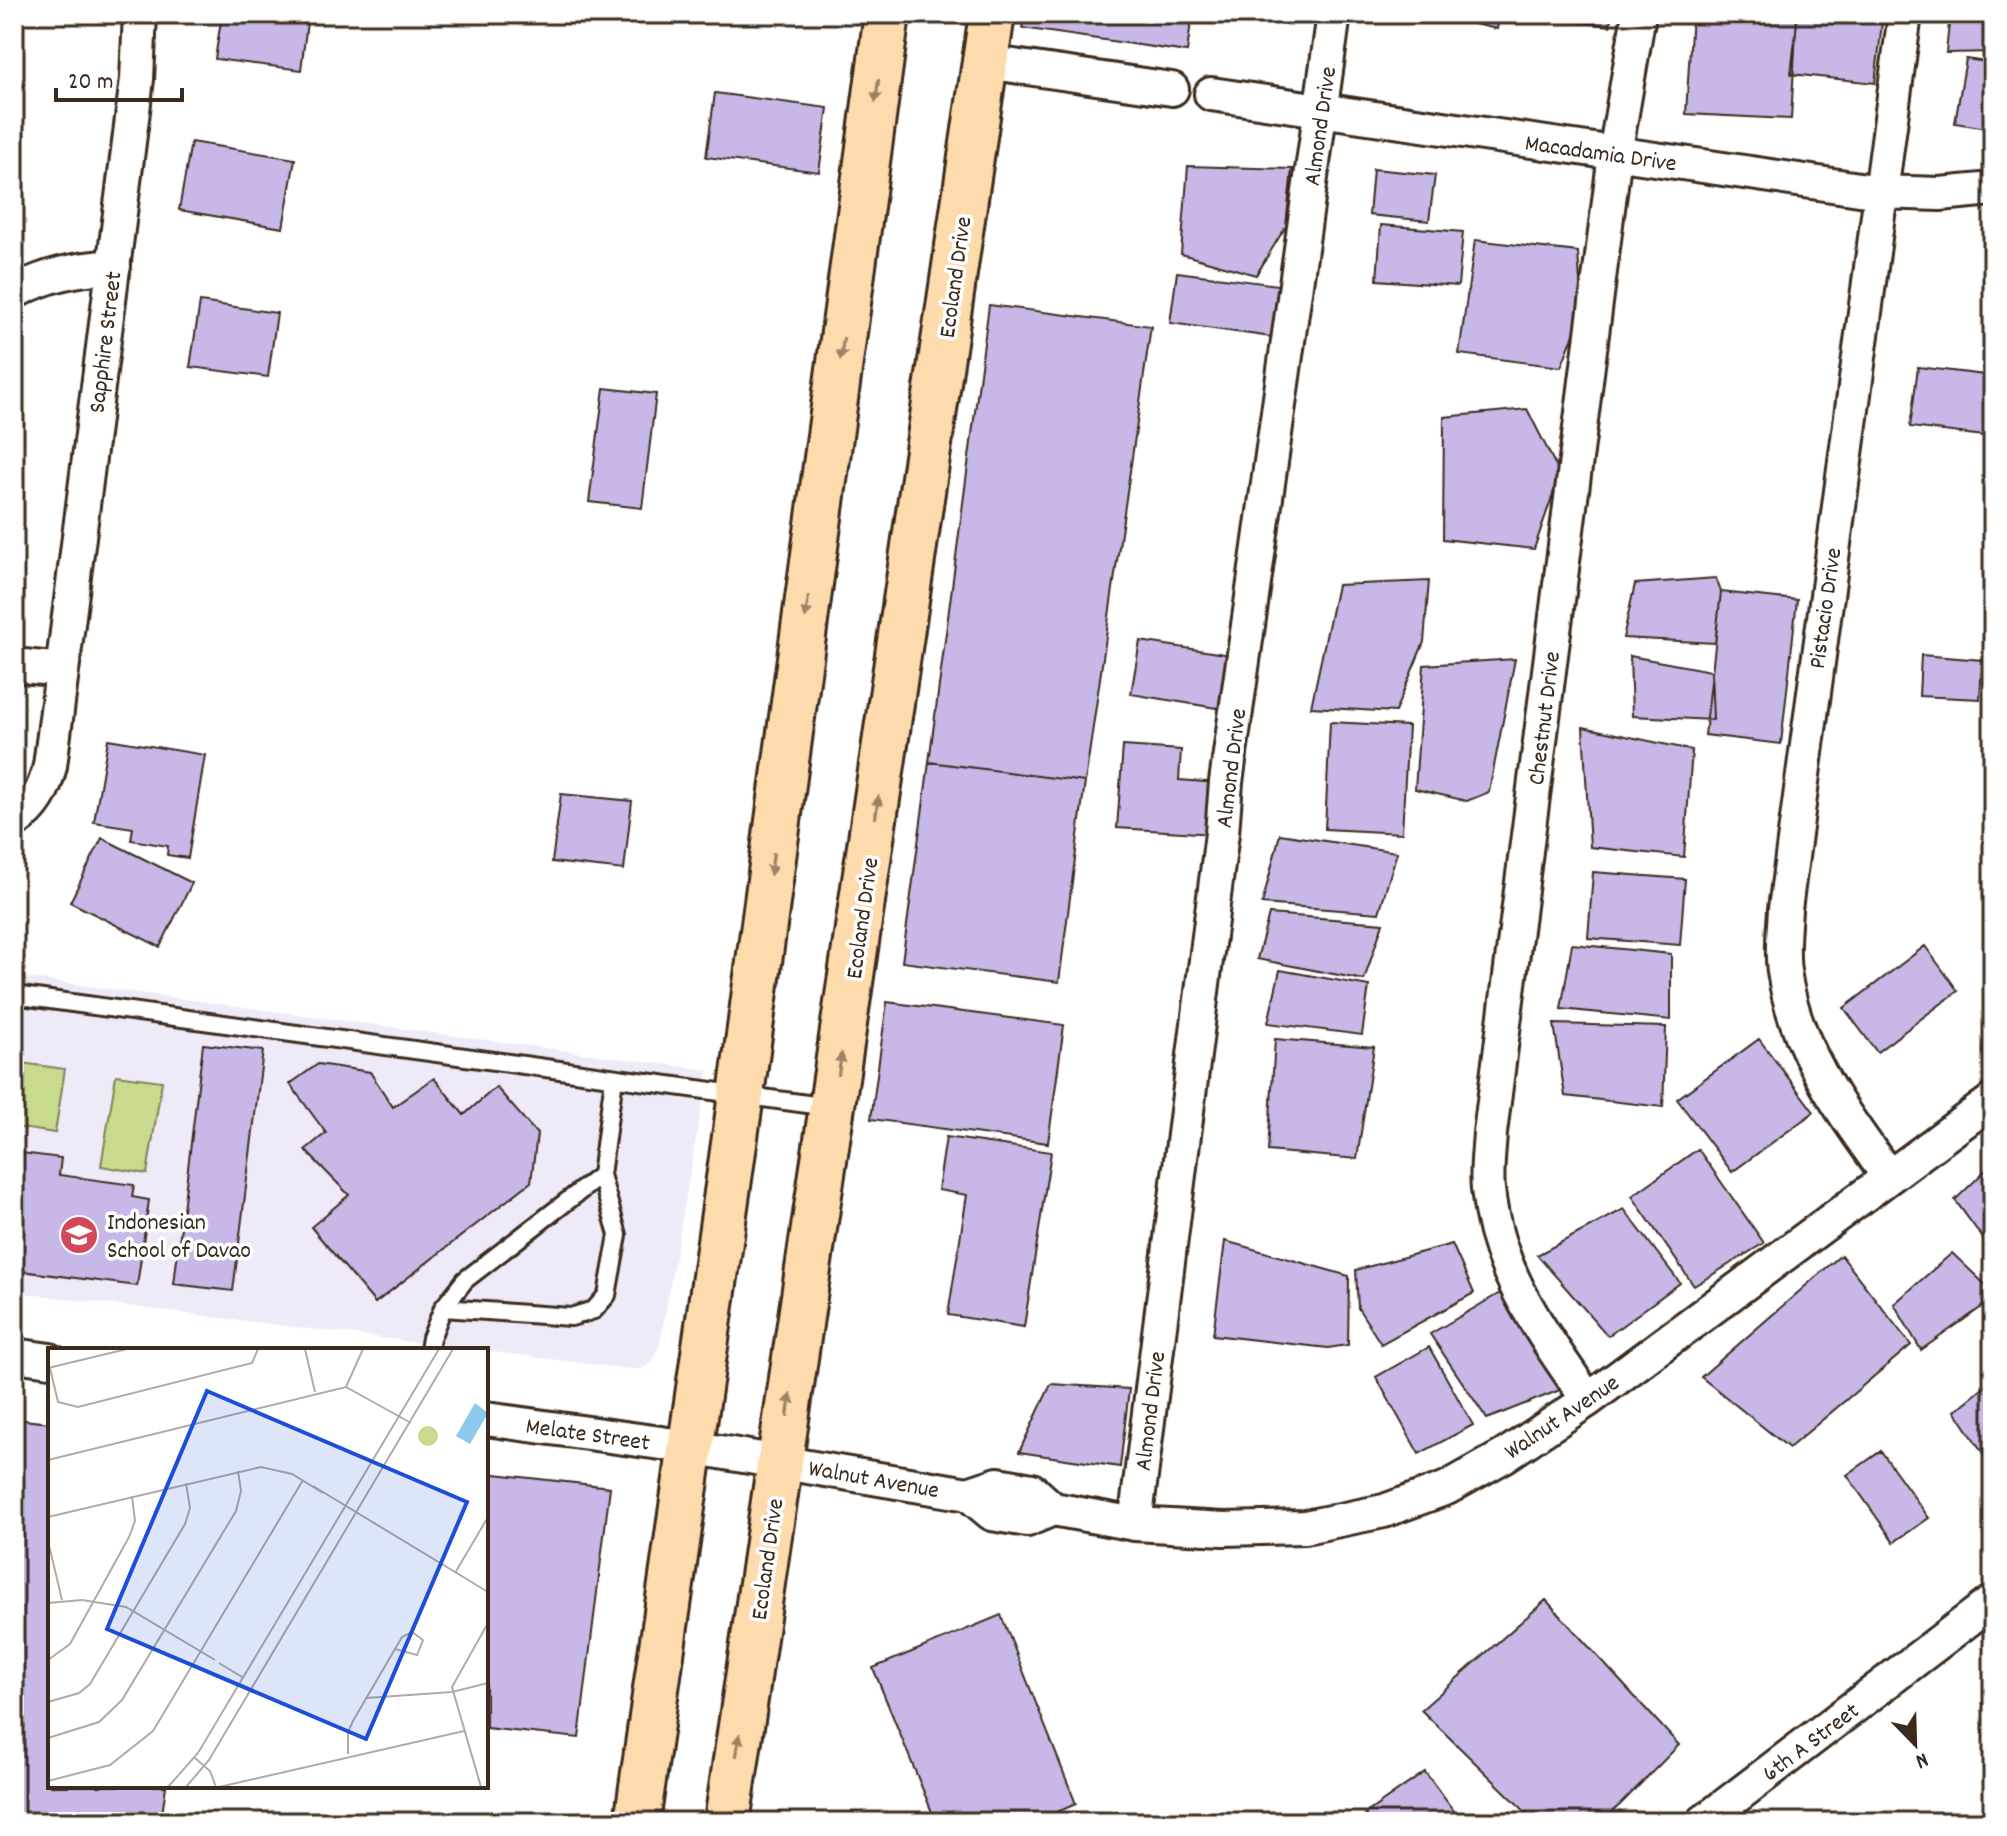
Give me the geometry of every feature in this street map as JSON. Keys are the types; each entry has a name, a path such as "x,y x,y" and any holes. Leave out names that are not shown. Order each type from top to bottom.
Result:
{"main road":[{"path":"637,1822 741,1095 887,14"},
{"name":"Ecoland Drive","path":"727,1822 992,14"}],"street":[{"name":"Sapphire Street","path":"14,822 33,807 45,789 137,79 140,14"},
{"name":"Almond Drive","path":"1135,1524 1226,782 1334,14"},
{"name":"Chestnut Drive","path":"1588,1400 1534,1321 1510,1278 1495,1234 1487,1186 1490,1133 1615,154 1639,14"},
{"name":"Pistacio Drive","path":"1889,1177 1844,1113 1815,1063 1795,1022 1783,968 1785,909 1905,14"},
{"path":"986,62 1172,89"},
{"name":"Macadamia Drive","path":"1211,94 1880,192 1940,194 1993,189"},
{"path":"14,292 41,278 73,269 114,266"},
{"path":"14,665 62,670"},
{"name":"Walnut Avenue","path":"781,1462 968,1494 998,1484 1032,1490 1053,1509 1135,1524 1224,1529 1305,1527 1384,1511 1447,1488 1504,1456 1588,1400 1993,1100"},
{"path":"14,1355 48,1360"},
{"name":"Melate Street","path":"488,1419 781,1462"},
{"name":"6th A Street","path":"1703,1822 1993,1601"}],"lane":[{"path":"14,995 833,1107"},
{"path":"443,1308 571,1317 594,1310 607,1295 618,1235 601,1175 614,1078"},
{"path":"430,1348 443,1308 465,1280 601,1175"}],"shaded area":[{"path":"14,976 708,1070 660,1343 652,1362 642,1369 14,1292"}],"green space":[{"path":"14,1062 65,1069 55,1133 14,1127"},
{"path":"116,1075 162,1081 147,1174 101,1166"}],"building":[{"path":"222,14 308,14 301,70 215,59"},
{"path":"1025,14 1192,14 1187,52 1022,28"},
{"path":"1430,14 1500,14 1497,29"},
{"path":"1508,14 1612,14 1610,26"},
{"path":"1692,14 1797,14 1791,119 1686,114"},
{"path":"1798,14 1883,14 1875,83 1791,74"},
{"path":"1950,14 1993,14 1993,52 1946,53"},
{"path":"1966,59 1993,63 1993,129 1955,123"},
{"path":"715,93 828,108 819,172 706,157"},
{"path":"191,142 295,159 283,228 179,210"},
{"path":"1188,166 1292,169 1286,226 1256,275 1181,254"},
{"path":"1373,169 1435,175 1429,221 1369,215"},
{"path":"1381,225 1463,232 1458,286 1377,280"},
{"path":"1475,240 1578,252 1582,314 1561,367 1459,354"},
{"path":"1177,272 1278,285 1272,337 1170,323"},
{"path":"200,302 277,313 268,377 190,367"},
{"path":"989,305 1151,326 1085,782 929,762"},
{"path":"1918,367 1993,376 1993,437 1910,427"},
{"path":"604,388 656,394 642,508 589,502"},
{"path":"1527,409 1560,474 1534,549 1443,539 1444,417"},
{"path":"1716,578 1721,592 1715,643 1623,638 1635,584"},
{"path":"1429,581 1424,642 1395,712 1311,707 1337,585"},
{"path":"1721,592 1797,600 1781,744 1705,735"},
{"path":"1140,641 1238,656 1229,710 1131,694"},
{"path":"1921,655 1982,660 1980,699 1919,696"},
{"path":"1630,656 1711,671 1713,720 1632,716"},
{"path":"1515,659 1489,792 1467,801 1415,789 1424,665"},
{"path":"1330,722 1408,726 1402,833 1325,829"},
{"path":"1993,726 1993,776 1987,775"},
{"path":"1583,727 1692,750 1684,857 1590,847"},
{"path":"108,739 205,755 188,858 167,855 168,846 131,840 133,828 94,822"},
{"path":"1123,746 1181,750 1179,780 1219,783 1215,834 1117,828"},
{"path":"929,762 1085,782 1059,982 902,962"},
{"path":"561,794 632,801 624,870 552,862"},
{"path":"1280,834 1397,852 1379,913 1262,904"},
{"path":"102,838 192,883 160,947 70,902"},
{"path":"1593,872 1685,879 1680,945 1588,938"},
{"path":"1269,914 1383,923 1364,980 1257,959"},
{"path":"1572,944 1671,954 1671,1020 1561,1009"},
{"path":"1925,946 1958,991 1877,1052 1844,1008"},
{"path":"1280,970 1369,986 1362,1035 1268,1023"},
{"path":"887,1002 1064,1025 1048,1143 871,1119"},
{"path":"1554,1024 1666,1027 1663,1107 1565,1096"},
{"path":"1275,1039 1374,1047 1357,1159 1268,1151"},
{"path":"1759,1039 1814,1112 1732,1172 1677,1099"},
{"path":"203,1044 263,1051 233,1291 174,1284"},
{"path":"318,1064 370,1072 393,1107 434,1078 464,1115 496,1087 537,1134 531,1182 375,1303 311,1227 349,1195 305,1150 326,1133 290,1084"},
{"path":"946,1137 1051,1152 1024,1327 948,1315 967,1195 938,1190"},
{"path":"1698,1149 1764,1243 1694,1286 1632,1196"},
{"name":"Indonesian School of Davao","path":"14,1152 61,1158 59,1175 134,1185 132,1197 149,1200 137,1286 14,1270"},
{"path":"1993,1163 1993,1252 1955,1200"},
{"path":"1624,1209 1680,1283 1608,1336 1537,1255"},
{"path":"1225,1241 1349,1276 1348,1345 1328,1348 1213,1335"},
{"path":"1452,1244 1474,1293 1381,1344 1358,1308 1356,1270"},
{"path":"1952,1253 1993,1292 1993,1299 1921,1350 1894,1304"},
{"path":"1841,1255 1911,1345 1789,1448 1701,1377"},
{"path":"1500,1293 1565,1388 1487,1419 1430,1334"},
{"path":"1429,1347 1473,1425 1419,1454 1376,1377"},
{"path":"1993,1380 1993,1454 1987,1459 1955,1411"},
{"path":"1051,1384 1129,1389 1120,1467 1019,1452"},
{"path":"14,1419 48,1423 48,1788 166,1788 161,1822 14,1822"},
{"path":"1881,1451 1929,1518 1894,1542 1847,1475"},
{"path":"488,1473 610,1487 579,1738 488,1728"},
{"path":"1546,1600 1679,1745 1603,1822 1536,1822 1421,1710"},
{"path":"1001,1615 1076,1804 1034,1822 936,1822 873,1668"},
{"path":"1425,1772 1462,1822 1371,1822 1365,1814"}],"place":[{"name":"Indonesian School of Davao","path":"79,1235"}]}
